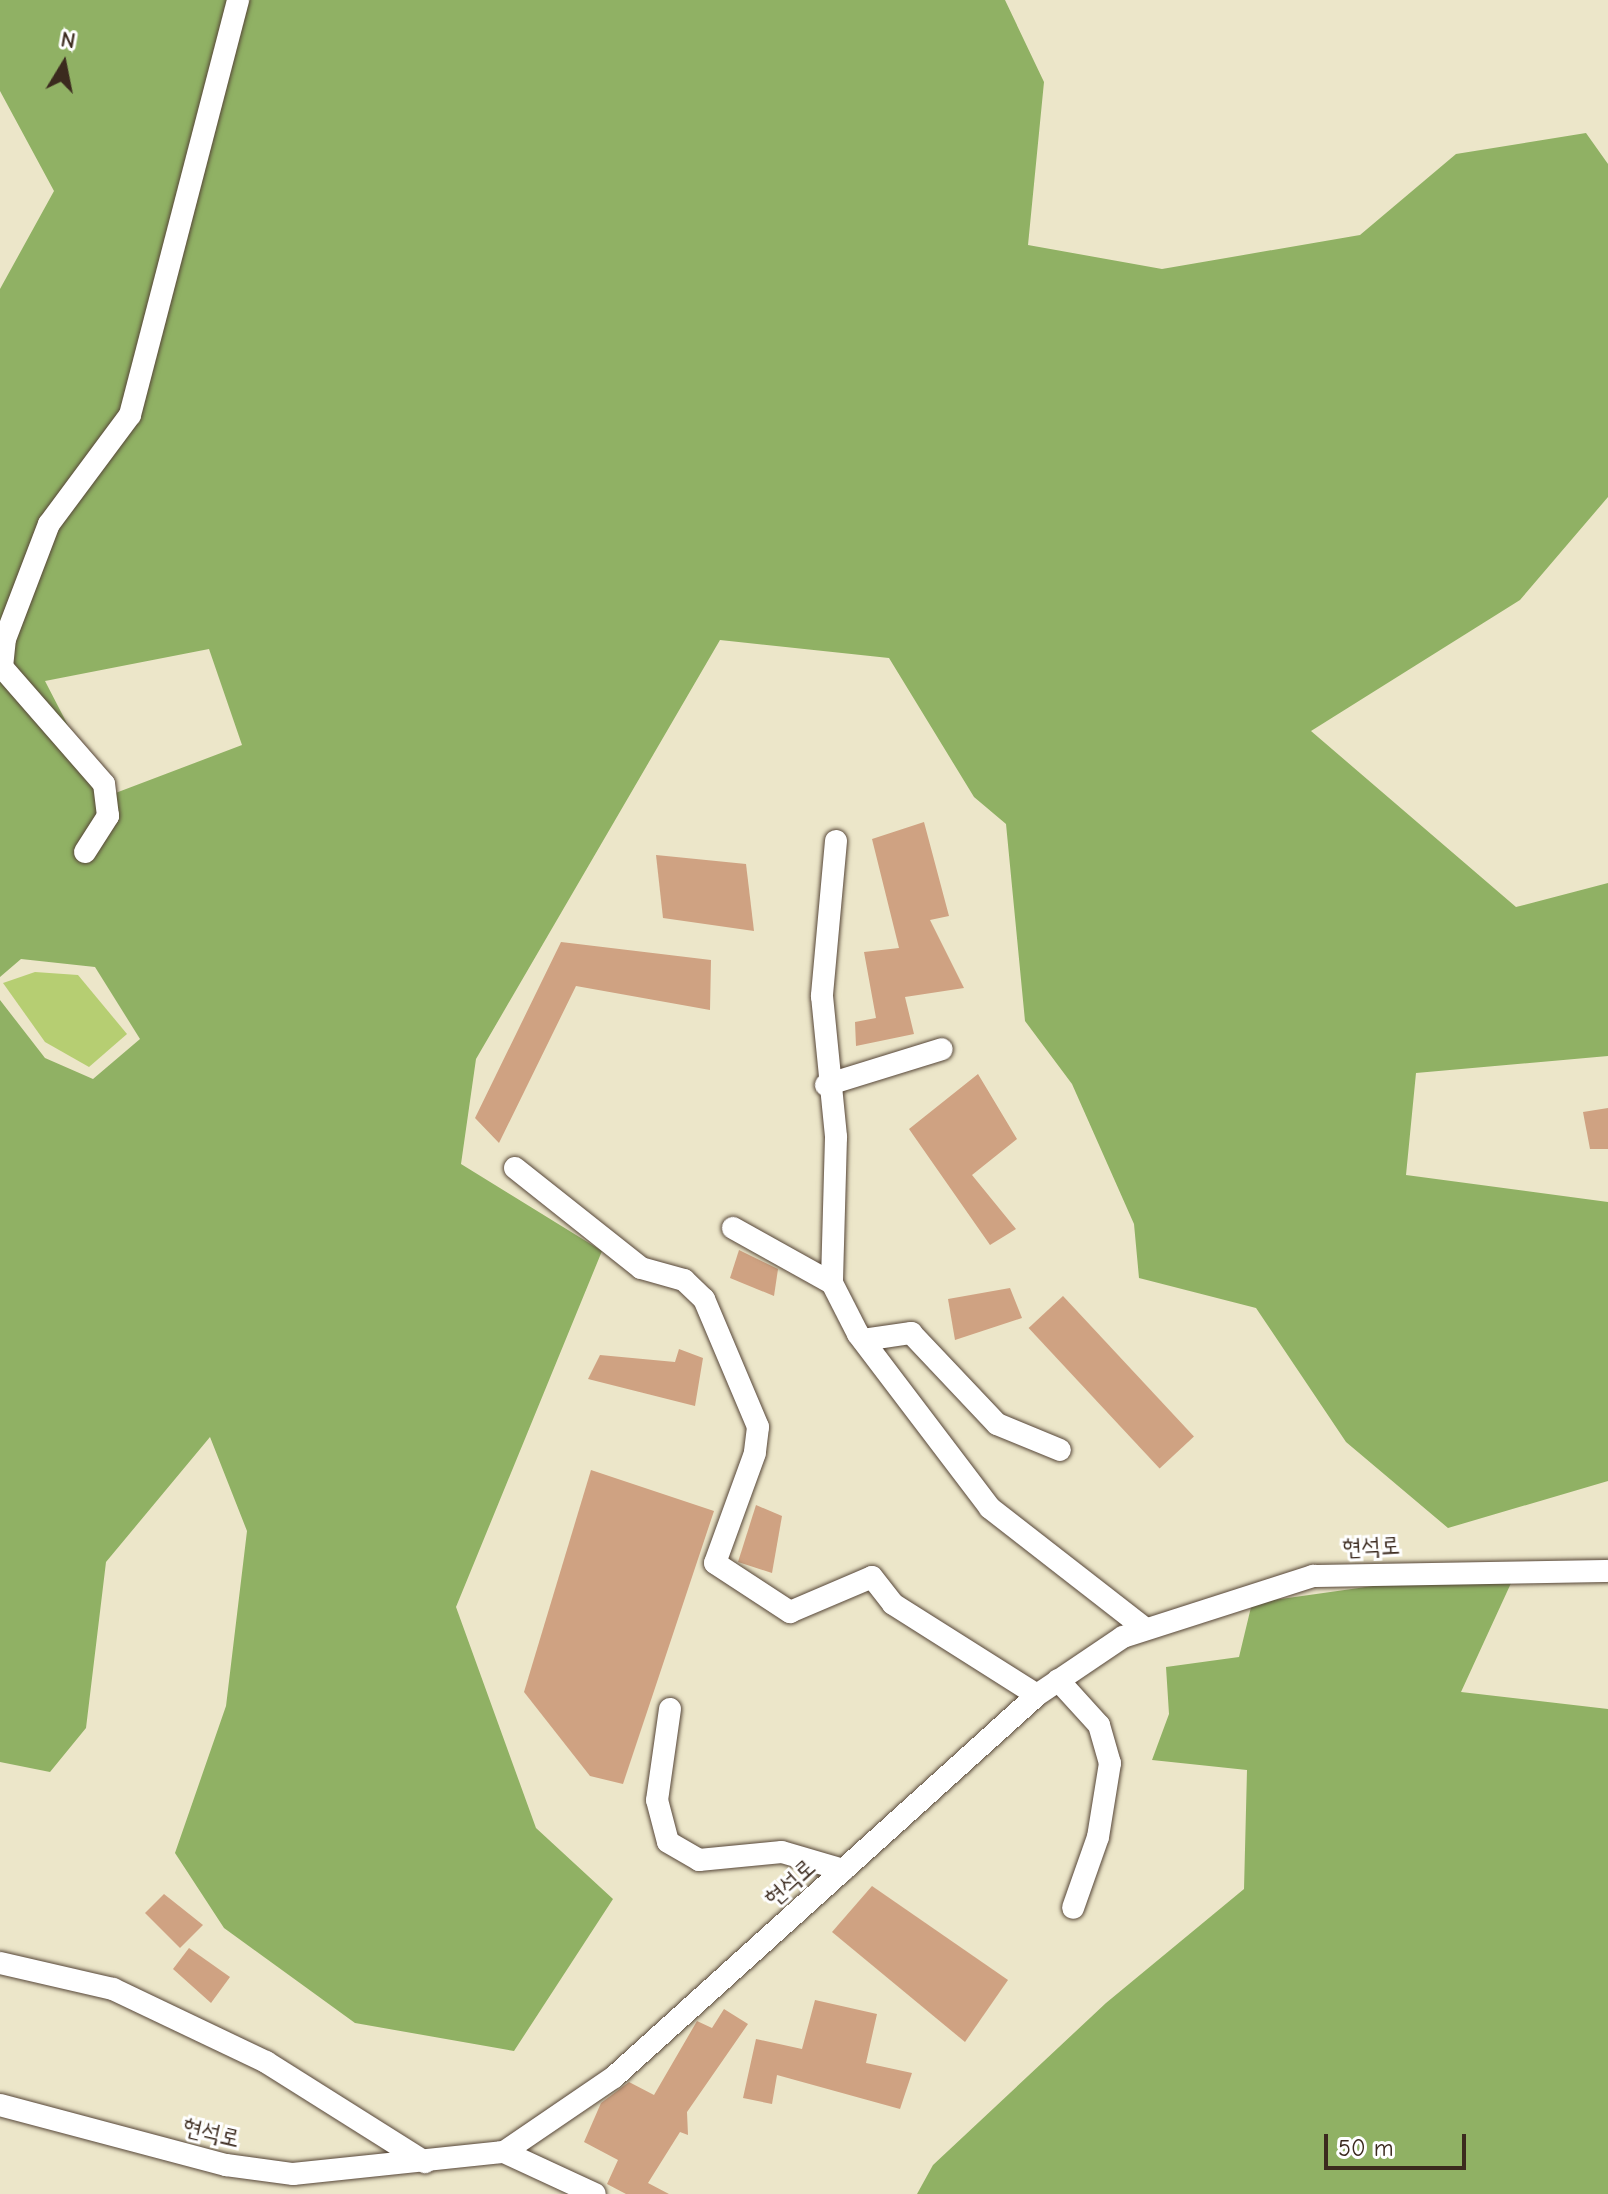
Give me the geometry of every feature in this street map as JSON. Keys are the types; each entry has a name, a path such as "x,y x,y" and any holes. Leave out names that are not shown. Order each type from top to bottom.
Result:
{"street":[{"path":"85,852 108,816 104,784 2,667 5,639 49,524 130,415 238,0"},
{"path":"836,841 822,996 826,1085 836,1137 832,1283 863,1340 990,1508 1144,1628"},
{"path":"826,1085 942,1049"},
{"path":"515,1168 641,1268 684,1280 704,1299 758,1427 755,1453 715,1563 790,1612 872,1577 893,1604 1037,1695"},
{"path":"733,1228 832,1283"},
{"path":"863,1340 911,1333 997,1424 1060,1450"},
{"name":"현석로","path":"0,2105 309,2185 425,2162 504,2152 614,2077 1037,1695 1144,1628 1313,1576 1608,1571"},
{"path":"1058,1680 1099,1725 1110,1763 1098,1837 1073,1908"},
{"path":"670,1709 657,1800 668,1842 699,1860 782,1852 843,1870"},
{"path":"0,1963 113,1989 266,2062 425,2162"},
{"path":"504,2152 595,2194"}],"green space":[{"path":"0,0 1005,0 1044,82 1028,245 1162,269 1360,235 1456,154 1586,133 1608,164 1608,497 1520,600 1311,731 1516,907 1608,883 1608,1056 1416,1073 1406,1175 1608,1202 1608,1481 1448,1528 1346,1442 1256,1308 1139,1278 1134,1224 1072,1084 1025,1021 1006,824 974,797 889,658 720,640 476,1059 461,1164 602,1251 456,1607 536,1828 613,1899 514,2051 355,2023 224,1928 175,1853 226,1706 247,1531 210,1437 106,1562 86,1728 50,1772 0,1762 0,1000 45,1058 93,1079 140,1039 95,967 21,959 0,977 0,289 54,191 0,91","holes":["209,649 242,745 105,797 45,681"]},
{"path":"35,972 78,975 127,1034 89,1067 45,1042 3,983"},
{"path":"1512,1581 1461,1692 1608,1709 1608,2194 917,2194 933,2165 1106,2003 1244,1889 1247,1770 1152,1760 1169,1714 1166,1667 1239,1657 1252,1603 1373,1586"}],"building":[{"path":"924,822 949,916 930,920 964,988 905,997 914,1034 856,1046 855,1022 876,1018 864,952 899,948 872,839"},
{"path":"656,855 746,864 754,931 663,918"},
{"path":"561,942 711,960 710,1010 576,986 499,1143 475,1118"},
{"path":"978,1074 1017,1139 972,1175 1016,1229 990,1245 909,1129"},
{"path":"1608,1108 1608,1149 1590,1149 1583,1112"},
{"path":"739,1250 778,1269 774,1296 730,1278"},
{"path":"1010,1288 1022,1318 955,1340 948,1299"},
{"path":"1063,1296 1194,1436 1160,1468 1029,1328"},
{"path":"679,1349 703,1358 695,1406 588,1379 600,1355 675,1362"},
{"path":"591,1470 714,1511 623,1784 590,1776 524,1692"},
{"path":"756,1505 782,1516 772,1573 738,1562"},
{"path":"872,1886 1008,1980 965,2042 832,1932"},
{"path":"164,1894 203,1925 180,1948 145,1913"},
{"path":"189,1948 230,1977 211,2003 173,1969"},
{"path":"815,2000 877,2014 866,2063 912,2073 900,2109 777,2075 772,2104 743,2098 756,2039 802,2049"},
{"path":"724,2009 748,2024 687,2112 688,2135 680,2132 648,2183 669,2194 626,2194 607,2184 618,2160 584,2142 601,2103 629,2082 654,2095 697,2021 712,2028"}]}
